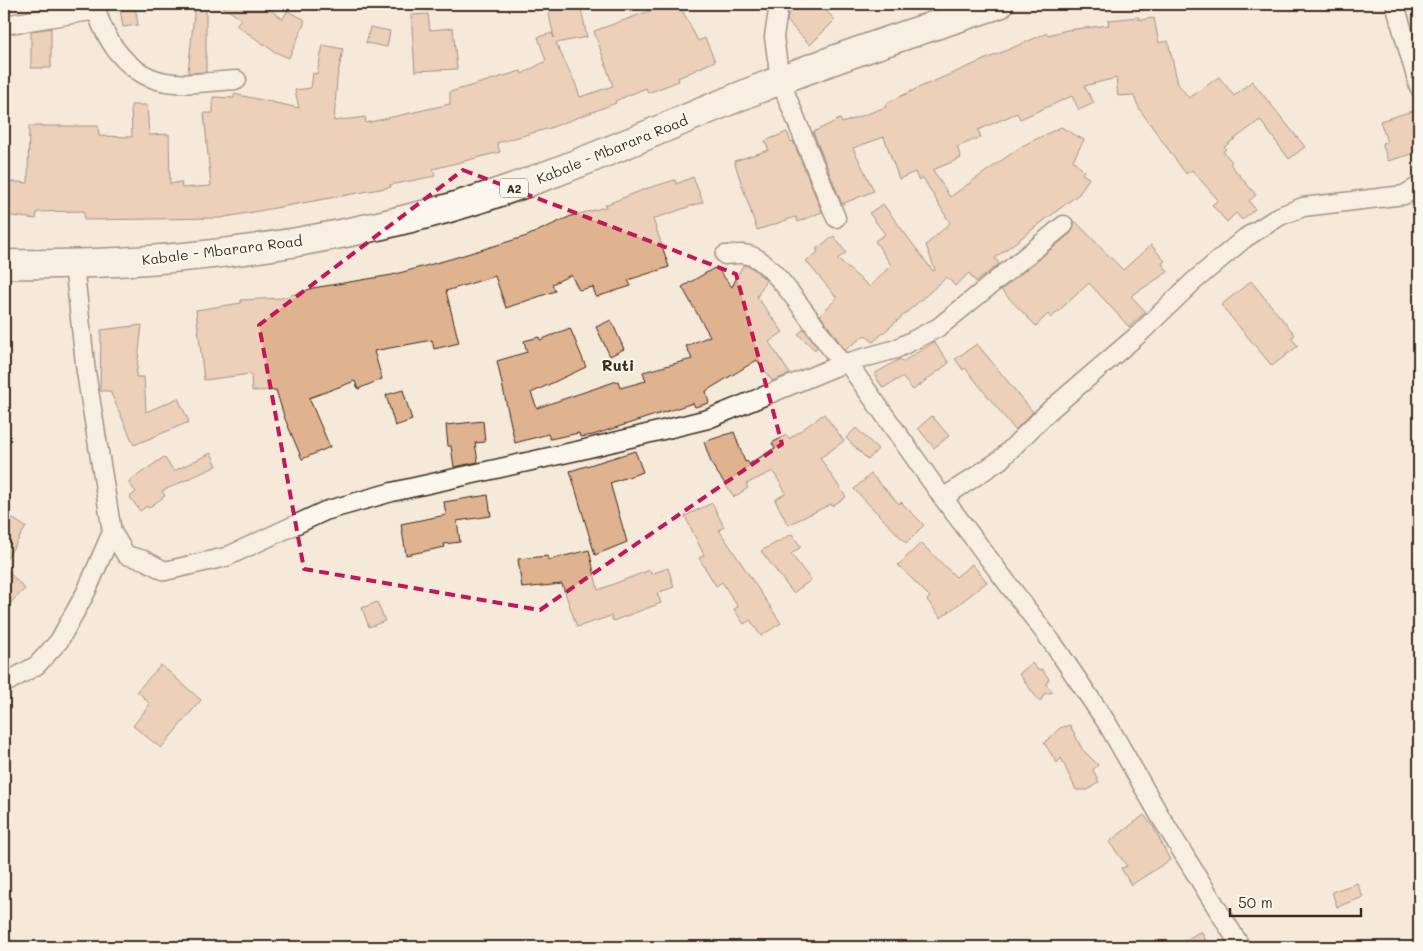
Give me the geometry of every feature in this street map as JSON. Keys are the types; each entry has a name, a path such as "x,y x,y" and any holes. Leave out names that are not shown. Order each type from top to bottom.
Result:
{"main road":[{"name":"Kabale - Mbarara Road","path":"4,264 74,265 186,257 292,243 426,215 550,176 780,80 999,4"}],"street":[{"path":"779,4 774,37 780,80 836,218"},
{"path":"1395,4 1419,87"},
{"path":"4,25 96,7 108,39 126,63 144,77 171,83 237,80"},
{"path":"943,498 1000,460 1050,410 1139,334 1194,281 1245,238 1280,216 1303,207 1404,194 1419,186"},
{"path":"74,265 88,381 112,532 126,555 144,560 164,571 226,557 326,511 392,492 581,450 708,419 844,363 896,349 939,327 1064,225"},
{"path":"725,255 745,254 758,258 782,283 844,363 1048,638 1107,723 1160,816 1241,947"},
{"path":"4,684 37,665 59,641 86,592 112,532"}],"highlighted area":[{"path":"463,170 736,274 782,444 540,610 304,569 259,325"}],"building":[{"path":"195,4 206,4 206,72 188,73"},
{"path":"219,4 262,4 283,19 287,11 304,19 304,24 289,58 275,52 236,25 241,19"},
{"path":"547,4 580,4 587,37 556,43 580,97 613,86 594,31 669,4 679,4 698,41 705,38 715,61 678,78 679,81 648,93 646,88 615,101 616,103 550,128 497,143 500,152 433,169 435,176 390,185 391,187 220,218 84,220 84,211 37,212 36,219 4,215 4,181 28,183 29,126 98,126 99,136 132,137 131,105 147,105 149,135 169,134 170,184 181,182 182,188 211,186 204,113 213,113 213,97 234,98 234,94 299,108 295,90 311,88 313,73 317,74 323,45 343,49 337,79 334,121 365,117 366,123 450,104 450,92 521,71 522,74 546,61 538,37 552,33 554,38"},
{"path":"799,4 820,4 835,20 810,45 787,21 788,14"},
{"path":"135,6 138,25 123,27 120,10"},
{"path":"428,14 430,30 453,28 457,69 415,71 411,15"},
{"path":"1139,17 1139,20 1154,18 1159,43 1168,41 1178,84 1189,98 1219,77 1234,96 1252,81 1305,147 1289,159 1260,120 1224,147 1226,149 1223,151 1232,162 1230,164 1256,195 1249,201 1255,209 1242,220 1236,213 1227,222 1212,205 1218,200 1192,170 1186,174 1140,110 1133,95 1118,96 1116,78 1084,86 1094,103 1079,110 1072,96 1020,119 1017,113 978,130 981,137 957,147 961,158 933,170 950,197 1022,146 1061,127 1084,140 1073,160 1084,171 1082,174 1089,178 1079,194 995,258 999,264 976,282 969,273 955,286 947,277 873,342 865,335 845,350 820,315 837,298 806,261 818,252 816,249 834,236 846,253 837,259 870,287 891,265 875,241 885,234 869,213 883,204 933,271 935,270 926,245 950,223 923,178 918,180 915,172 899,179 884,137 853,148 874,191 842,204 813,132 840,119 842,123 886,107 885,104 918,88 1047,33 1048,35 1067,30 1109,25 1108,20"},
{"path":"370,27 390,31 387,47 366,43"},
{"path":"51,28 51,68 31,68 31,31"},
{"path":"1419,109 1419,127 1413,129 1419,152 1388,161 1382,143 1387,142 1380,121"},
{"path":"787,132 791,142 793,141 822,212 798,222 796,217 757,230 734,161 769,150 765,141"},
{"path":"693,177 703,202 653,219 669,267 628,280 631,286 596,297 593,287 579,290 571,275 552,284 555,291 506,308 495,276 446,291 459,343 434,349 432,340 374,351 382,379 358,389 355,381 309,398 330,447 302,459 285,419 276,390 252,391 251,374 204,380 196,310 241,303 241,300 282,298 313,288 392,275 527,236 571,216 606,207 605,205 645,189 675,180 676,184"},
{"path":"1075,221 1123,270 1151,245 1165,261 1162,263 1168,272 1131,296 1146,312 1129,327 1089,283 1051,318 1048,314 1036,326 1001,290 1071,233"},
{"path":"743,265 751,267 766,280 757,297 783,332 769,342 790,374 772,381 757,360 706,391 709,403 695,407 693,403 593,435 580,437 579,433 550,439 548,434 515,443 497,361 527,352 524,341 539,337 540,340 570,328 586,367 531,393 537,408 618,381 620,388 646,381 643,372 692,359 686,346 710,336 682,287 716,267 732,287"},
{"path":"1251,281 1295,335 1291,338 1298,346 1272,366 1221,305"},
{"path":"611,320 624,349 610,356 596,327"},
{"path":"142,325 136,377 144,377 146,412 178,398 189,422 134,445 110,391 100,391 101,330"},
{"path":"804,329 817,347 815,350 798,334"},
{"path":"934,342 949,363 913,390 902,377 883,388 874,374 900,359 902,362"},
{"path":"977,344 1033,412 1015,430 965,368 963,370 955,359"},
{"path":"403,390 412,420 395,426 386,395"},
{"path":"824,414 844,441 820,458 846,497 832,506 831,504 788,525 775,500 786,493 773,471 746,484 748,488 734,497 712,465 704,442 734,432 745,462 747,461 749,464 775,448 772,443 786,435 789,439"},
{"path":"932,416 949,436 934,448 918,428"},
{"path":"483,421 485,442 475,443 478,462 454,467 451,446 448,446 446,425"},
{"path":"856,428 878,449 868,460 846,438"},
{"path":"635,451 643,472 610,483 627,542 595,555 570,471"},
{"path":"211,453 217,466 162,491 165,496 148,508 147,506 140,511 130,497 136,492 128,482 164,457 174,471"},
{"path":"871,474 899,504 901,502 924,525 906,543 854,489"},
{"path":"488,495 491,516 457,521 460,542 444,544 445,547 406,555 401,524 446,515 444,502"},
{"path":"712,503 724,527 719,530 781,623 761,636 750,620 744,624 734,609 738,607 722,582 716,586 699,558 704,555 685,516"},
{"path":"4,513 26,527 4,563"},
{"path":"792,534 801,547 791,554 811,580 793,593 761,551"},
{"path":"921,543 956,577 972,564 987,582 941,618 927,600 930,597 898,565"},
{"path":"589,550 598,590 650,570 651,574 668,568 674,587 657,593 661,603 613,621 611,616 577,627 562,584 522,588 518,559 548,556 548,560"},
{"path":"4,567 25,589 4,609"},
{"path":"377,602 385,621 369,627 362,608"},
{"path":"1032,663 1038,670 1042,669 1049,679 1046,684 1053,692 1044,694 1040,702 1019,674"},
{"path":"161,665 201,700 161,748 133,726 150,704 137,691"},
{"path":"1070,725 1082,749 1098,765 1093,770 1099,782 1088,790 1076,790 1061,758 1057,763 1044,743 1060,728"},
{"path":"1144,815 1153,826 1170,860 1131,885 1121,868 1127,866 1109,842"},
{"path":"1357,883 1363,897 1337,907 1332,892"},
{"path":"1201,931 1209,947 1174,947"}],"district":[{"name":"Ruti","path":"618,364"}]}
